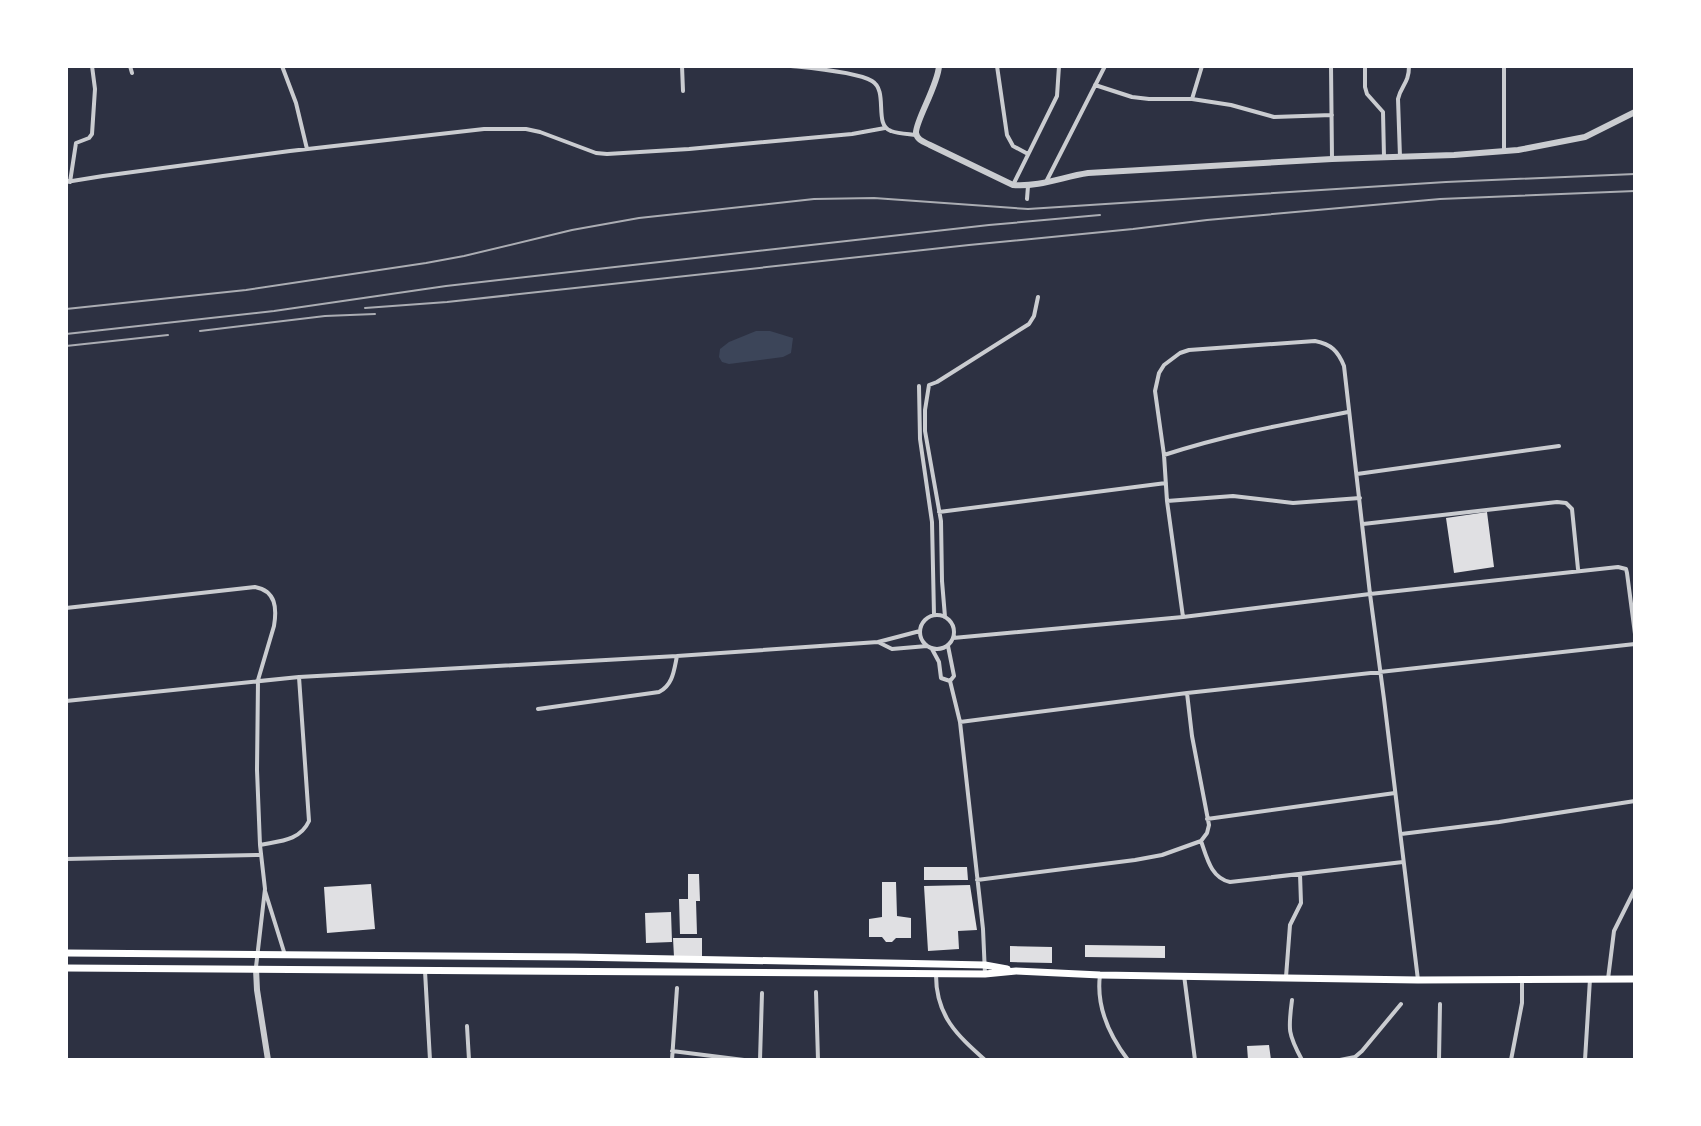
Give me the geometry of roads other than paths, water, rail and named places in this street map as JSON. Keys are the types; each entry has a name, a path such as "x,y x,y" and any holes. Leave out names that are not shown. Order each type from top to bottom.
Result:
{"main road":[{"path":"66,953 575,957 1100,975 1418,980 1635,979"},
{"path":"66,968 935,973 985,970"}],"street":[{"path":"92,66 95,89 92,134 76,143 67,181 484,129 514,128 540,132 583,149 607,154 823,137 885,128 916,135 930,145 1013,185 1028,186 1088,173 1504,152 1585,137 1635,112"},
{"path":"130,66 132,73"},
{"path":"282,66 296,103 307,149"},
{"path":"682,66 683,91"},
{"path":"791,66 834,69 871,80 880,92 885,128"},
{"path":"916,135 934,91 939,66"},
{"path":"997,66 1007,135 1013,146 1028,154"},
{"path":"1013,185 1057,96 1059,66"},
{"path":"1045,184 1105,66"},
{"path":"1192,99 1202,66"},
{"path":"1331,66 1332,159"},
{"path":"1365,66 1367,94 1383,112 1384,158"},
{"path":"1400,157 1398,99 1408,80 1409,66"},
{"path":"1504,66 1504,152"},
{"path":"1095,85 1132,97 1192,99 1231,105 1274,117 1332,115"},
{"path":"1027,199 1028,186"},
{"path":"945,617 943,535 925,431 929,385 1029,324 1038,297"},
{"path":"1183,617 1155,391 1164,365 1189,350 1324,342 1340,354 1344,366 1418,980"},
{"path":"919,386 920,439 932,522 934,615"},
{"path":"1164,455 1263,427 1349,412"},
{"path":"1357,474 1559,446"},
{"path":"939,512 1166,483"},
{"path":"1167,501 1233,496 1285,503 1360,498"},
{"path":"1363,524 1562,502 1572,509 1579,570"},
{"path":"953,638 1183,617 1618,567 1626,569 1635,634"},
{"path":"66,608 255,587 269,592 276,617 258,680 260,855 265,889 285,955"},
{"path":"878,642 892,649 929,647 943,648 953,638 954,630 953,624 945,617 934,615 924,621 920,631 923,642 929,647 939,662 941,678 950,681"},
{"path":"66,701 299,677 878,642 920,631"},
{"path":"960,722 1187,693 1635,644"},
{"path":"948,646 954,676 950,681"},
{"path":"538,709 659,692 670,682 677,656"},
{"path":"260,845 296,837 304,831 309,821 299,677"},
{"path":"950,681 960,722 985,970"},
{"path":"977,880 1135,860 1162,855 1201,841 1209,825 1187,693"},
{"path":"1207,819 1396,793"},
{"path":"1401,834 1635,801"},
{"path":"1201,841 1214,874 1230,882 1403,862"},
{"path":"66,859 260,855"},
{"path":"1286,977 1290,925 1301,903 1300,873"},
{"path":"265,889 256,969 268,1060"},
{"path":"1608,979 1614,931 1635,889"},
{"path":"425,969 430,1060"},
{"path":"935,973 943,1015 985,1060"},
{"path":"1100,975 1100,1007 1114,1040 1128,1060"},
{"path":"1184,975 1195,1060"},
{"path":"1511,1060 1522,1003 1522,979"},
{"path":"1585,1060 1590,979"},
{"path":"672,1060 677,988"},
{"path":"816,992 818,1060"},
{"path":"760,1060 762,993"},
{"path":"1292,1000 1288,1025 1302,1060"},
{"path":"1340,1060 1355,1057 1362,1051 1401,1004"},
{"path":"1439,1060 1440,1004"},
{"path":"467,1026 469,1060"},
{"path":"672,1051 744,1060"}],"railway":[{"path":"66,309 246,290 426,263 639,218 814,199 874,198 1028,209 1446,182 1635,174"},
{"path":"365,308 447,302 1207,220 1440,199 1635,191"},
{"path":"66,334 274,311 446,286 1100,215"},
{"path":"200,331 325,316 375,314"},
{"path":"66,346 168,335"}]}
